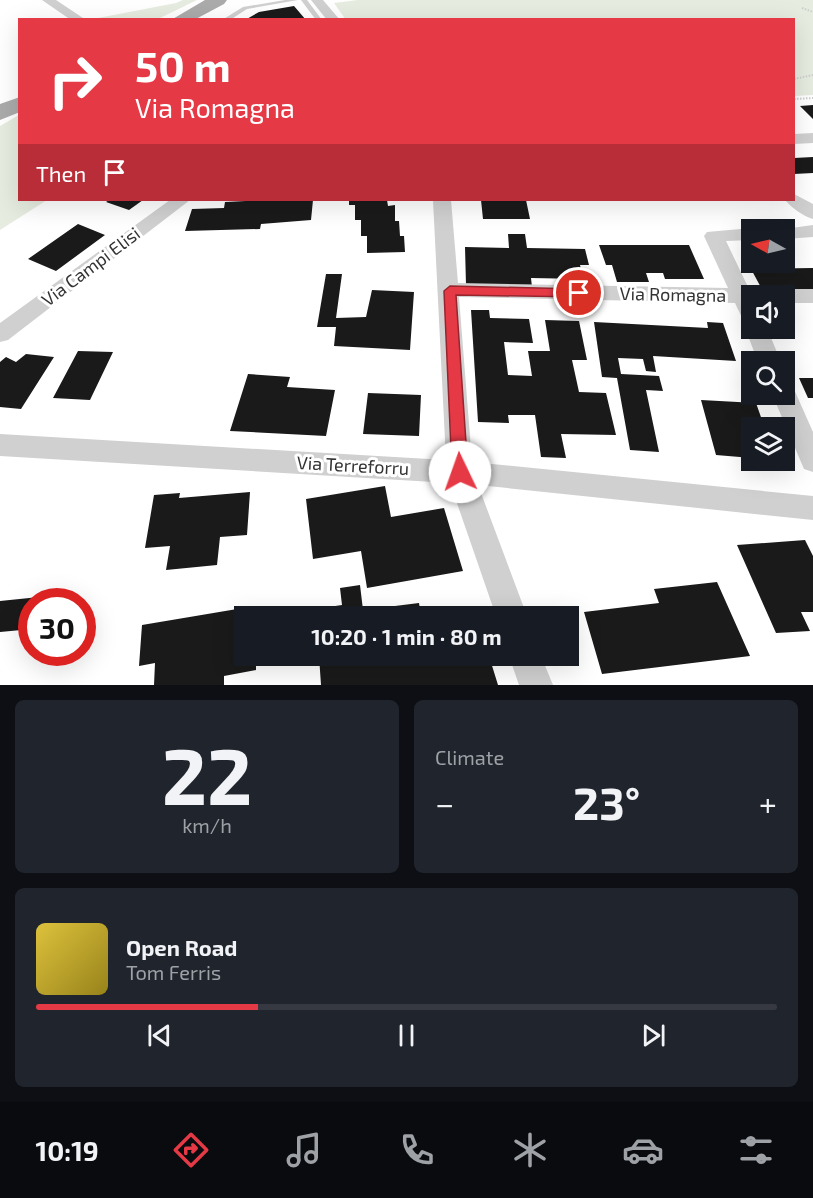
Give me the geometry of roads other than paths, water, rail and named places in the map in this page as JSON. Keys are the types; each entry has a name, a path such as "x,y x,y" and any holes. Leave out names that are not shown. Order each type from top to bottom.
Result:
{"main road":[{"path":"184,18 218,0"},
{"path":"0,113 18,104"}],"street":[{"path":"48,0 77,18"},
{"path":"317,0 332,18"},
{"path":"795,139 813,138"},
{"path":"795,200 813,213"},
{"name":"Via Campi Elisi","path":"0,334 180,201"},
{"path":"442,201 450,291 460,472 507,606"},
{"path":"795,232 813,231"},
{"path":"741,235 714,236 741,285"},
{"name":"Via Romagna","path":"450,291 741,296"},
{"path":"795,296 813,296"},
{"path":"789,405 813,461"},
{"name":"Via Terreforru","path":"0,445 460,472 813,508"},
{"path":"529,666 536,685"}],"lane":[{"path":"228,18 245,8 295,0"},
{"path":"304,0 318,18"}]}
